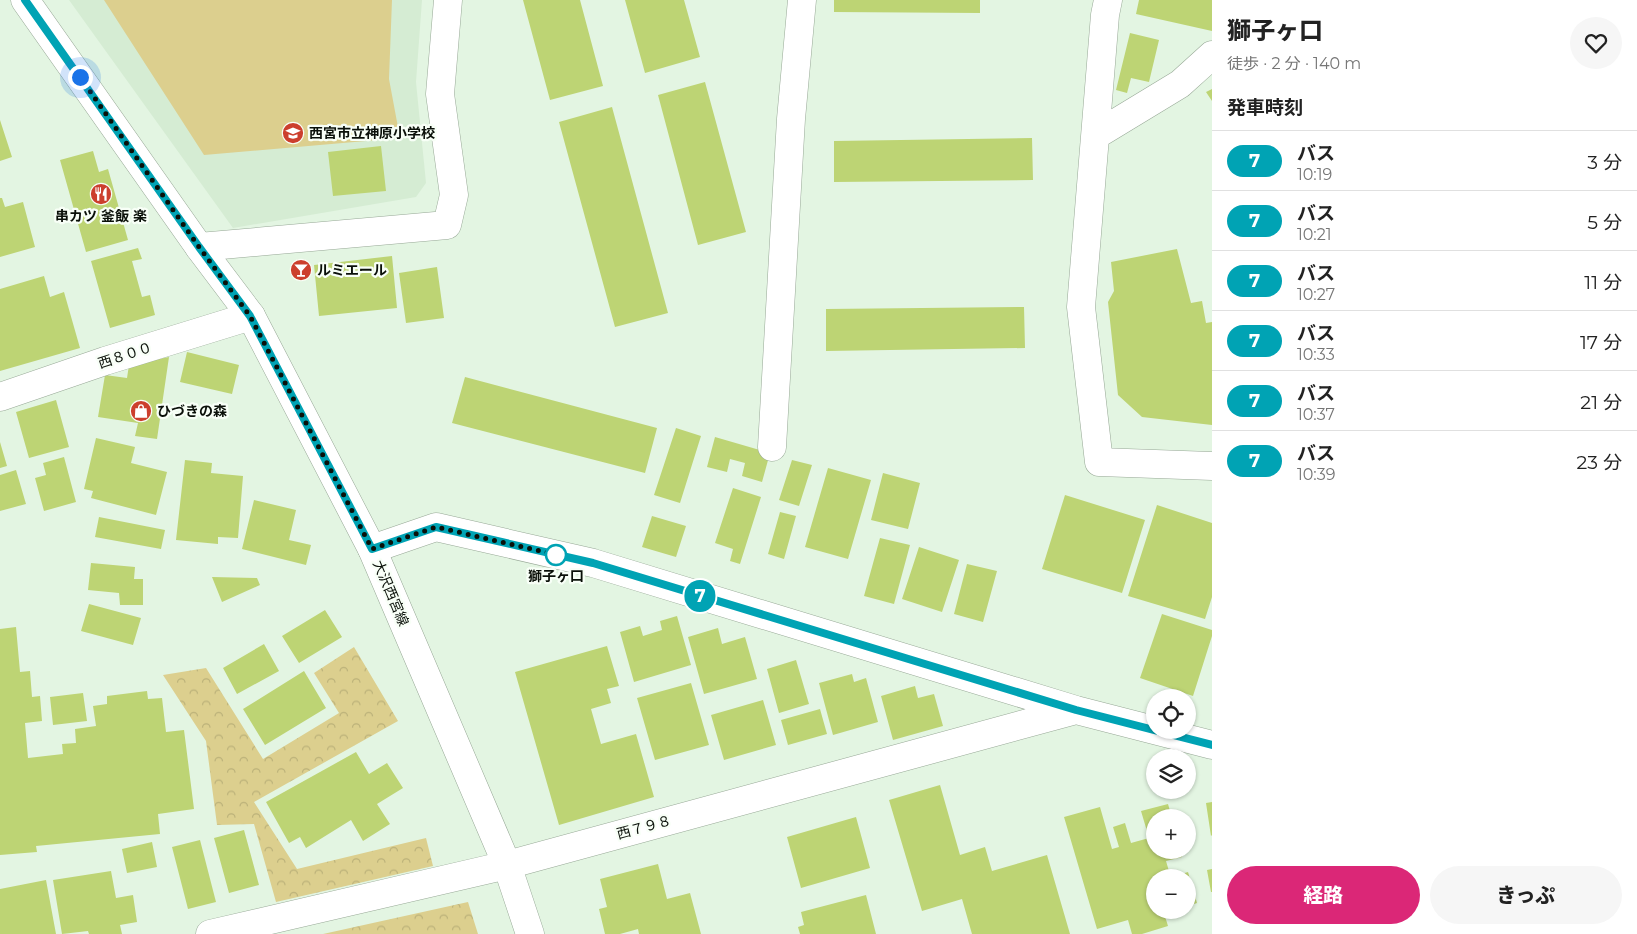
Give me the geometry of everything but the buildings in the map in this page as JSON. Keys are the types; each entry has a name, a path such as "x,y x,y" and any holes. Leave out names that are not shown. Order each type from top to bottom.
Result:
{"street":[{"name":"大沢西宮線","path":"25,0 199,247 250,316 372,549 507,864 530,934"},
{"path":"199,247 447,225 454,195 440,94 448,0"},
{"path":"772,447 791,119 802,0"},
{"path":"1108,0 1081,308 1099,462 1212,466"},
{"path":"1096,135 1180,84 1212,55"},
{"name":"西８００","path":"0,397 105,361 250,316"},
{"path":"372,549 436,527 593,563 1076,710 1212,745"},
{"name":"西７９８","path":"210,934 507,864 1076,710"}],"shaded area":[{"name":"西宮市立神原小学校","path":"69,0 422,0 416,82 426,183 416,197 233,228"}],"green space":[{"name":"西宮市立神原小学校","path":"104,0 392,0 389,79 400,138 204,155"},
{"path":"354,647 398,721 254,802 297,869 426,838 433,866 276,902 254,824 217,825 206,741 163,675 206,668 263,759 339,713 314,673"},
{"path":"468,902 478,934 323,934"}],"bus line":[{"name":"7","path":"25,0 199,247 250,316 372,549 436,527 593,563 1076,710 1212,745"}],"place":[{"name":"西宮市立神原小学校","path":"293,133"},
{"name":"串カツ 釜飯 楽","path":"101,194"},
{"name":"ルミエール","path":"301,270"},
{"name":"ひづきの森","path":"141,411"},
{"name":"獅子ヶ口","path":"556,555"}],"route":[{"path":"80,77 199,247 250,316 372,549 436,527 558,555 556,555"}]}
